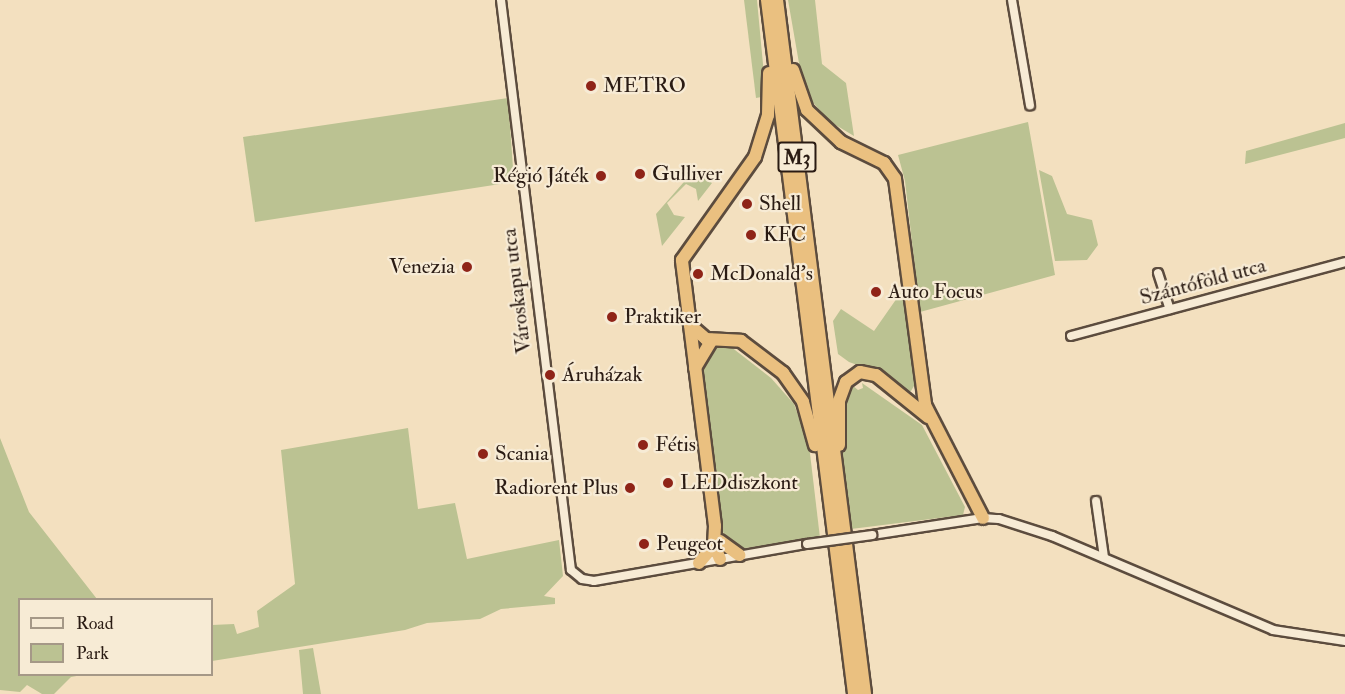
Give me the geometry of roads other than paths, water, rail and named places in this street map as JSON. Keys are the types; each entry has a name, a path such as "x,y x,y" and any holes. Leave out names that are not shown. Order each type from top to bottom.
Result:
{"highway":[{"path":"772,1 786,22 794,78 807,110 841,142 884,163 895,179 919,387 918,408"},
{"path":"720,559 682,256 742,176 760,145 769,108 772,1"},
{"name":"M3","path":"772,1 830,463 854,694"},
{"path":"690,325 709,341"},
{"path":"695,370 709,341"},
{"path":"692,344 709,341 741,341 790,380 803,402 830,463"},
{"path":"830,463 840,442 839,401 844,387 855,374 870,372 931,419"},
{"path":"901,394 919,387"},
{"path":"919,387 931,419 983,518"},
{"name":"M3","path":"830,463 865,694"},
{"path":"717,543 739,555"},
{"path":"699,563 717,543"}],"street":[{"name":"Városkapu utca","path":"501,0 566,554 576,575 594,581 699,563"},
{"path":"1012,0 1030,105"},
{"name":"Szántóföld utca","path":"1071,336 1345,262"},
{"path":"1158,273 1170,309"},
{"path":"1096,501 1104,557"},
{"path":"699,563 807,544 983,518 1024,526 1104,557 1273,630 1345,641"}],"place":[{"name":"METRO","path":"591,86"},
{"name":"Gulliver","path":"640,174"},
{"name":"Régió Játék","path":"601,176"},
{"name":"Shell","path":"747,204"},
{"name":"KFC","path":"751,235"},
{"name":"Venezia","path":"467,267"},
{"name":"McDonald's","path":"698,274"},
{"name":"Auto Focus","path":"876,292"},
{"name":"Praktiker","path":"612,317"},
{"name":"Áruházak","path":"550,375"},
{"name":"Fétis","path":"643,445"},
{"name":"Scania","path":"483,454"},
{"name":"LEDdiszkont","path":"668,483"},
{"name":"Radiorent Plus","path":"630,488"},
{"name":"Peugeot","path":"644,544"}]}
